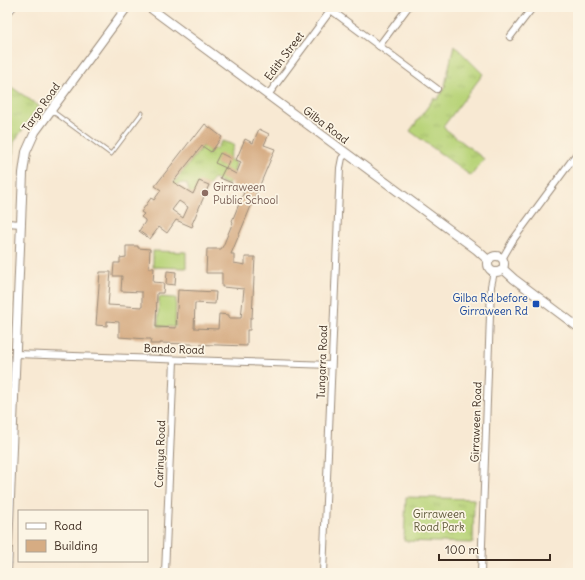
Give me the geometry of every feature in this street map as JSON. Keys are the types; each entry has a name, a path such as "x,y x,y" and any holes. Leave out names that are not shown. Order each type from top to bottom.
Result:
{"street":[{"path":"7,14 13,7"},
{"name":"Targo Road","path":"7,573 23,173 26,152 35,132 127,7"},
{"name":"Gilba Road","path":"149,7 268,94 489,260"},
{"path":"379,46 408,7"},
{"path":"510,37 533,7"},
{"path":"329,8 437,89"},
{"name":"Edith Street","path":"268,94 329,8"},
{"path":"502,259 495,257 489,260 489,267 494,272 499,272 503,269 504,263 502,259 513,240 578,152"},
{"name":"Tungarra Road","path":"323,573 340,168 342,158 346,154"},
{"path":"7,223 21,224"},
{"path":"503,269 578,327"},
{"name":"Girraween Road","path":"481,573 491,285 494,272"},
{"name":"Bando Road","path":"16,354 331,365"},
{"name":"Carinya Road","path":"165,573 174,360"}],"lane":[{"path":"51,110 111,154 142,113"}],"green space":[{"path":"454,45 483,74 443,127 484,159 471,176 410,131 434,98 437,100 446,86"},
{"path":"7,84 39,106 14,142 12,165 7,165"},
{"path":"222,141 234,145 229,159 236,163 228,185 214,179 209,185 199,206 190,194 187,184 178,184 171,196 167,192 206,142 211,146 208,150 211,152 214,148 216,149"},
{"path":"153,251 186,252 186,268 153,267"},
{"path":"159,297 176,298 175,327 158,326"},
{"name":"Girraween Road Park","path":"406,497 474,499 473,543 404,541"}],"building":[{"path":"205,124 222,137 211,152 202,146 173,182 193,194 199,181 209,185 192,224 193,225 192,227 176,220 167,233 159,227 150,239 139,231 145,222 145,220 141,217 144,214 141,212 151,198 154,200 161,190 155,186 194,136 195,137","holes":["179,201 188,207 183,218 172,210"]},
{"path":"259,129 269,134 264,145 275,149 231,254 234,254 234,263 245,265 245,257 255,257 252,318 250,318 250,330 247,330 247,346 160,343 150,344 151,339 119,337 119,322 107,321 107,326 96,325 100,272 111,272 108,305 142,307 142,292 121,291 122,276 113,276 114,263 120,263 120,258 126,257 126,246 138,246 138,248 150,249 149,268 154,268 153,282 164,283 163,293 157,293 156,327 176,328 178,290 216,292 215,304 195,303 194,328 218,329 219,314 229,315 229,318 241,318 244,289 222,287 222,273 206,273 207,249 221,249 223,246 244,192 231,186 232,183 220,178 225,168 236,174 241,162 236,160 245,139 253,143"},
{"path":"220,153 230,158 226,168 215,163"},
{"path":"167,271 176,272 175,285 166,284"}],"place":[{"name":"Girraween Public School","path":"205,193"},
{"name":"Gilba Rd before Girraween Rd","path":"536,304"}]}
